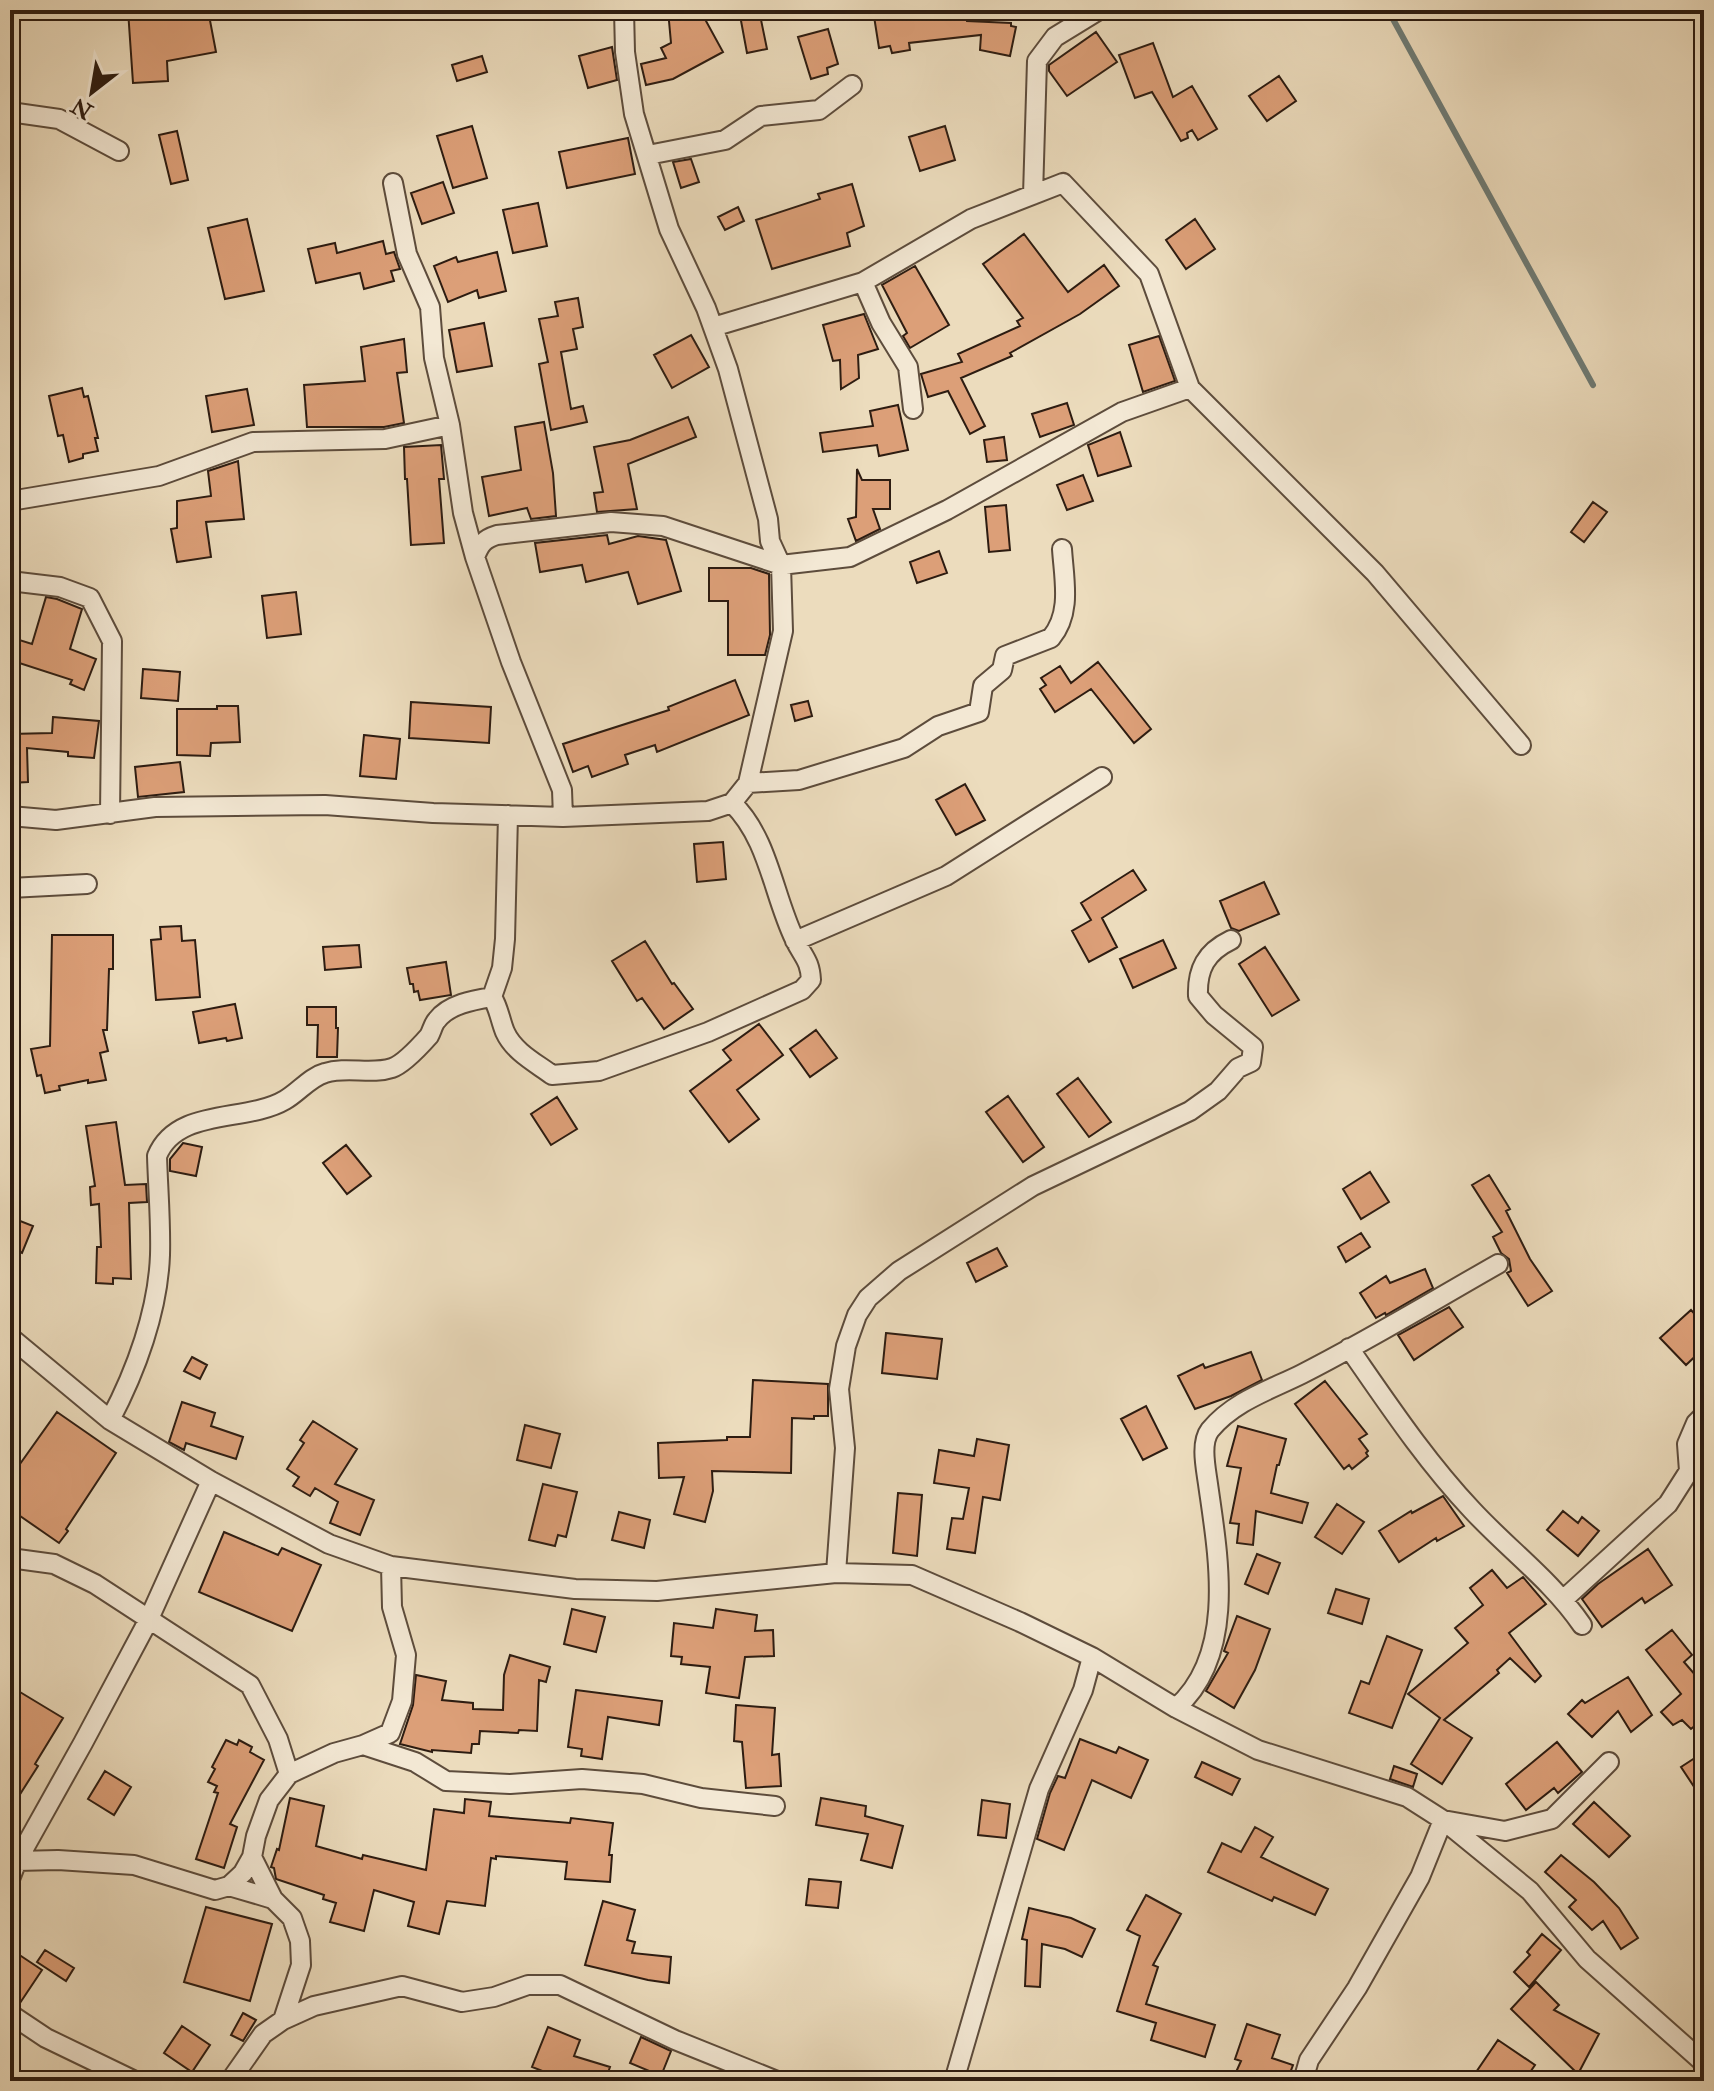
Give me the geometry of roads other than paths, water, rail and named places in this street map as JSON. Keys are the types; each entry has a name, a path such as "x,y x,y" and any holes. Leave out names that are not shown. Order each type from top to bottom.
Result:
{"street":[{"path":"10,816 56,820 155,807 325,805 563,817 708,811 732,803 748,783 783,631 781,565 770,541 768,519 728,369 713,327 669,229 634,114 625,52 624,10"},
{"path":"1033,195 1037,61 1055,37 1099,10"},
{"path":"648,155 725,140 761,116 819,110 852,85"},
{"path":"10,112 59,119 119,151"},
{"path":"393,183 407,254 430,307 434,358 450,425 463,513 511,662 562,790 563,817"},
{"path":"713,327 863,282 971,219 1063,183 1149,274 1190,388 1375,573 1521,745"},
{"path":"863,282 881,323 908,367 913,409"},
{"path":"475,557 486,539 497,535 611,522 677,529 781,565 850,557 947,510 1122,412 1190,388"},
{"path":"10,501 159,476 253,442 385,439 450,425"},
{"path":"748,783 799,780 904,748 938,726 979,712 983,686 1002,670 1005,656 1054,634 1066,604 1062,549"},
{"path":"10,581 60,587 90,598 112,641 110,814"},
{"path":"795,941 946,876 1102,777"},
{"path":"492,997 498,1006 505,1034 520,1052 552,1075 599,1071 708,1032 802,990 811,980 810,964 795,941 747,817 732,803"},
{"path":"492,997 502,968 508,815"},
{"path":"10,888 87,884"},
{"path":"836,1573 845,1448 839,1389 846,1346 857,1315 868,1298 899,1271 968,1226 1033,1186 1190,1111 1218,1091 1238,1068 1251,1062 1253,1047 1214,1015 1198,996 1197,977 1202,964 1217,947 1231,940"},
{"path":"110,1420 127,1388 153,1302 160,1257 157,1156 162,1143 172,1133 189,1126 284,1101 325,1073 394,1067 430,1034 436,1020 449,1009 492,997"},
{"path":"1176,1708 1197,1684 1214,1641 1220,1594 1206,1463 1206,1439 1210,1430 1243,1401 1302,1374 1498,1264"},
{"path":"10,1337 110,1420 211,1481 329,1544 391,1566 575,1589 657,1591 836,1573 912,1575 1092,1657 1176,1708 1258,1750 1407,1797 1443,1820 1530,1891 1587,1959 1704,2063"},
{"path":"1349,1348 1414,1442 1471,1509 1564,1599 1582,1625"},
{"path":"1564,1599 1668,1504 1689,1471 1687,1444 1696,1423 1704,1415"},
{"path":"10,1879 148,1621 211,1481"},
{"path":"10,1558 54,1564 95,1584 250,1685 278,1739 289,1774"},
{"path":"17,1861 58,1860 134,1865 215,1890 229,1886 243,1873 252,1857 269,1800 289,1774 334,1753 390,1733 402,1701 406,1655 392,1607 391,1566"},
{"path":"954,2081 1039,1789 1083,1690 1092,1657"},
{"path":"363,1745 415,1762 446,1781 510,1784 582,1779 643,1784 701,1798 775,1806"},
{"path":"1443,1820 1505,1831 1552,1819 1609,1762"},
{"path":"1303,2081 1309,2060 1357,1988 1420,1877 1443,1820"},
{"path":"252,1857 273,1899 292,1918 300,1941 301,1965 283,2020"},
{"path":"229,1886 273,1899"},
{"path":"230,2081 263,2034 283,2020 314,2006 402,1986 462,2002 494,1997 528,1985 560,1985 675,2040 777,2081"},
{"path":"10,2014 46,2038 135,2081"}],"waterway":[{"path":"1388,10 1593,385"}]}
